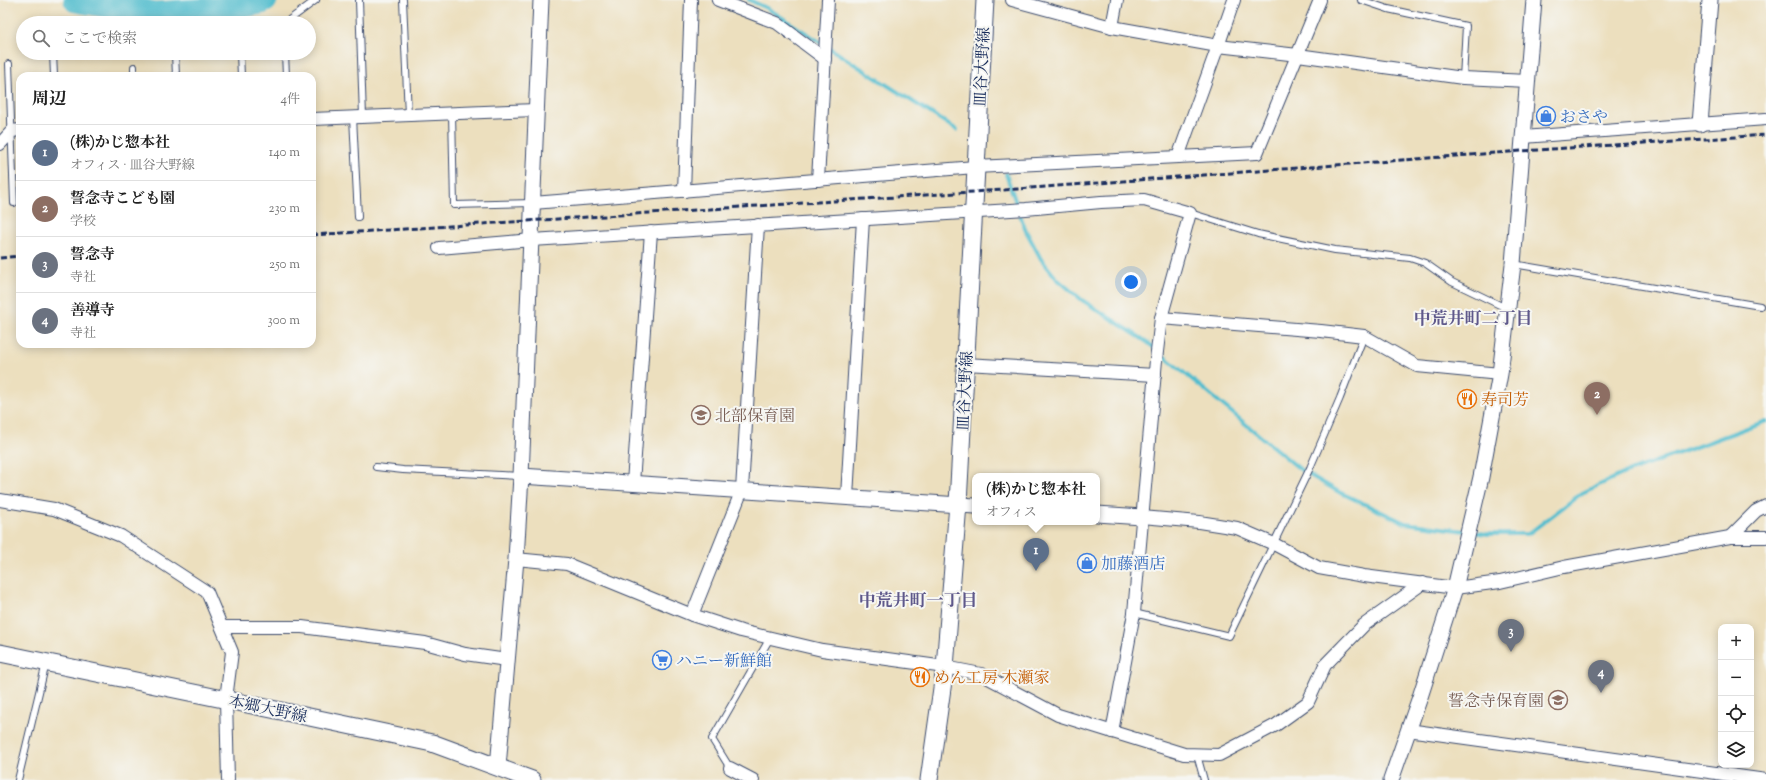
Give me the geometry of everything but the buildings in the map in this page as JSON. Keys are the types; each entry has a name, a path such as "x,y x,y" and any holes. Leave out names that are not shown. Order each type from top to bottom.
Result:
{"main road":[{"name":"皿谷大野線","path":"929,780 945,667 958,504 985,0"},
{"name":"本郷大野線","path":"0,653 226,699 432,744 497,774 532,780"}],"street":[{"path":"497,774 516,559 521,476 541,0"},
{"path":"684,191 691,0"},
{"path":"718,0 777,23 825,59"},
{"path":"818,180 828,0"},
{"path":"1012,0 1112,27 1218,46 1298,55 1463,78 1528,81"},
{"path":"1112,27 1117,0"},
{"path":"1178,156 1234,0"},
{"path":"533,203 975,167 1257,152 1320,0"},
{"path":"1391,780 1420,697 1455,588 1481,477 1500,374 1513,264 1534,0"},
{"path":"1700,124 1710,0"},
{"path":"316,119 536,110"},
{"path":"1523,137 1766,119"},
{"path":"0,144 16,130"},
{"path":"439,248 532,240 1007,210 1101,202 1144,200 1190,213 1161,318 1134,613 1112,732"},
{"path":"847,497 863,219"},
{"path":"692,615 742,490 758,225"},
{"path":"633,483 651,232"},
{"path":"1161,318 1364,336 1417,366 1500,374"},
{"path":"965,364 1155,375"},
{"path":"521,476 972,506"},
{"path":"0,500 54,509 121,536 208,592 232,652 226,699 228,780"},
{"path":"1730,537 1756,511 1766,506"},
{"path":"1100,514 1199,522 1237,528 1274,544 1319,568 1364,576 1455,588 1500,582 1564,567 1730,537 1766,537"},
{"path":"516,559 567,564 692,615 741,632 822,650 945,667 981,674 1058,715 1184,754 1197,755 1219,755 1276,725 1308,702 1326,665 1364,625 1423,583"},
{"path":"222,627 302,627 425,644 465,654 507,660"},
{"path":"1408,730 1688,774 1766,780"},
{"path":"730,768 753,780"}],"lane":[{"path":"294,16 316,0"},
{"path":"358,217 359,0"},
{"path":"403,0 408,115"},
{"path":"1361,0 1388,9 1466,26 1463,78"},
{"path":"53,60 54,72"},
{"path":"175,60 176,72"},
{"path":"240,60 241,72"},
{"path":"285,60 286,72"},
{"path":"8,64 16,130 14,203"},
{"path":"134,67 134,72"},
{"path":"452,113 454,206 533,203"},
{"path":"1190,213 1258,234 1335,250 1410,258 1425,263 1452,282 1508,309"},
{"path":"1513,264 1760,306"},
{"path":"1134,613 1229,636 1310,468 1340,398 1364,336"},
{"path":"376,467 403,470 521,476"},
{"path":"730,768 712,738 770,638"},
{"path":"18,780 46,663"},
{"path":"1197,755 1204,780"}],"waterway":[{"path":"76,0 156,14 218,10 265,0"},
{"path":"749,0 767,8 957,130"},
{"path":"1006,174 1025,229 1041,259 1057,279 1082,300 1147,342 1301,470 1339,492 1405,523 1465,531"},
{"path":"1472,532 1487,534 1528,534 1582,493 1625,473 1766,421"}],"railway":[{"path":"316,235 1018,189 1522,151 1766,135"},
{"path":"0,258 16,256"}],"place":[{"name":"おさや","path":"1546,116"},
{"name":"寿司芳","path":"1467,399"},
{"name":"北部保育園","path":"701,415"},
{"name":"誓念寺こども園","path":"1597,415"},
{"name":"加藤酒店","path":"1087,563"},
{"name":"(株)かじ惣本社","path":"1036,571"},
{"name":"誓念寺","path":"1511,652"},
{"name":"ハニー新鮮館","path":"662,660"},
{"name":"めん工房 木瀬家","path":"920,677"},
{"name":"善導寺","path":"1601,693"},
{"name":"誓念寺保育園","path":"1558,700"}],"district":[{"name":"中荒井町二丁目","path":"1473,318"},
{"name":"中荒井町一丁目","path":"918,600"}]}
